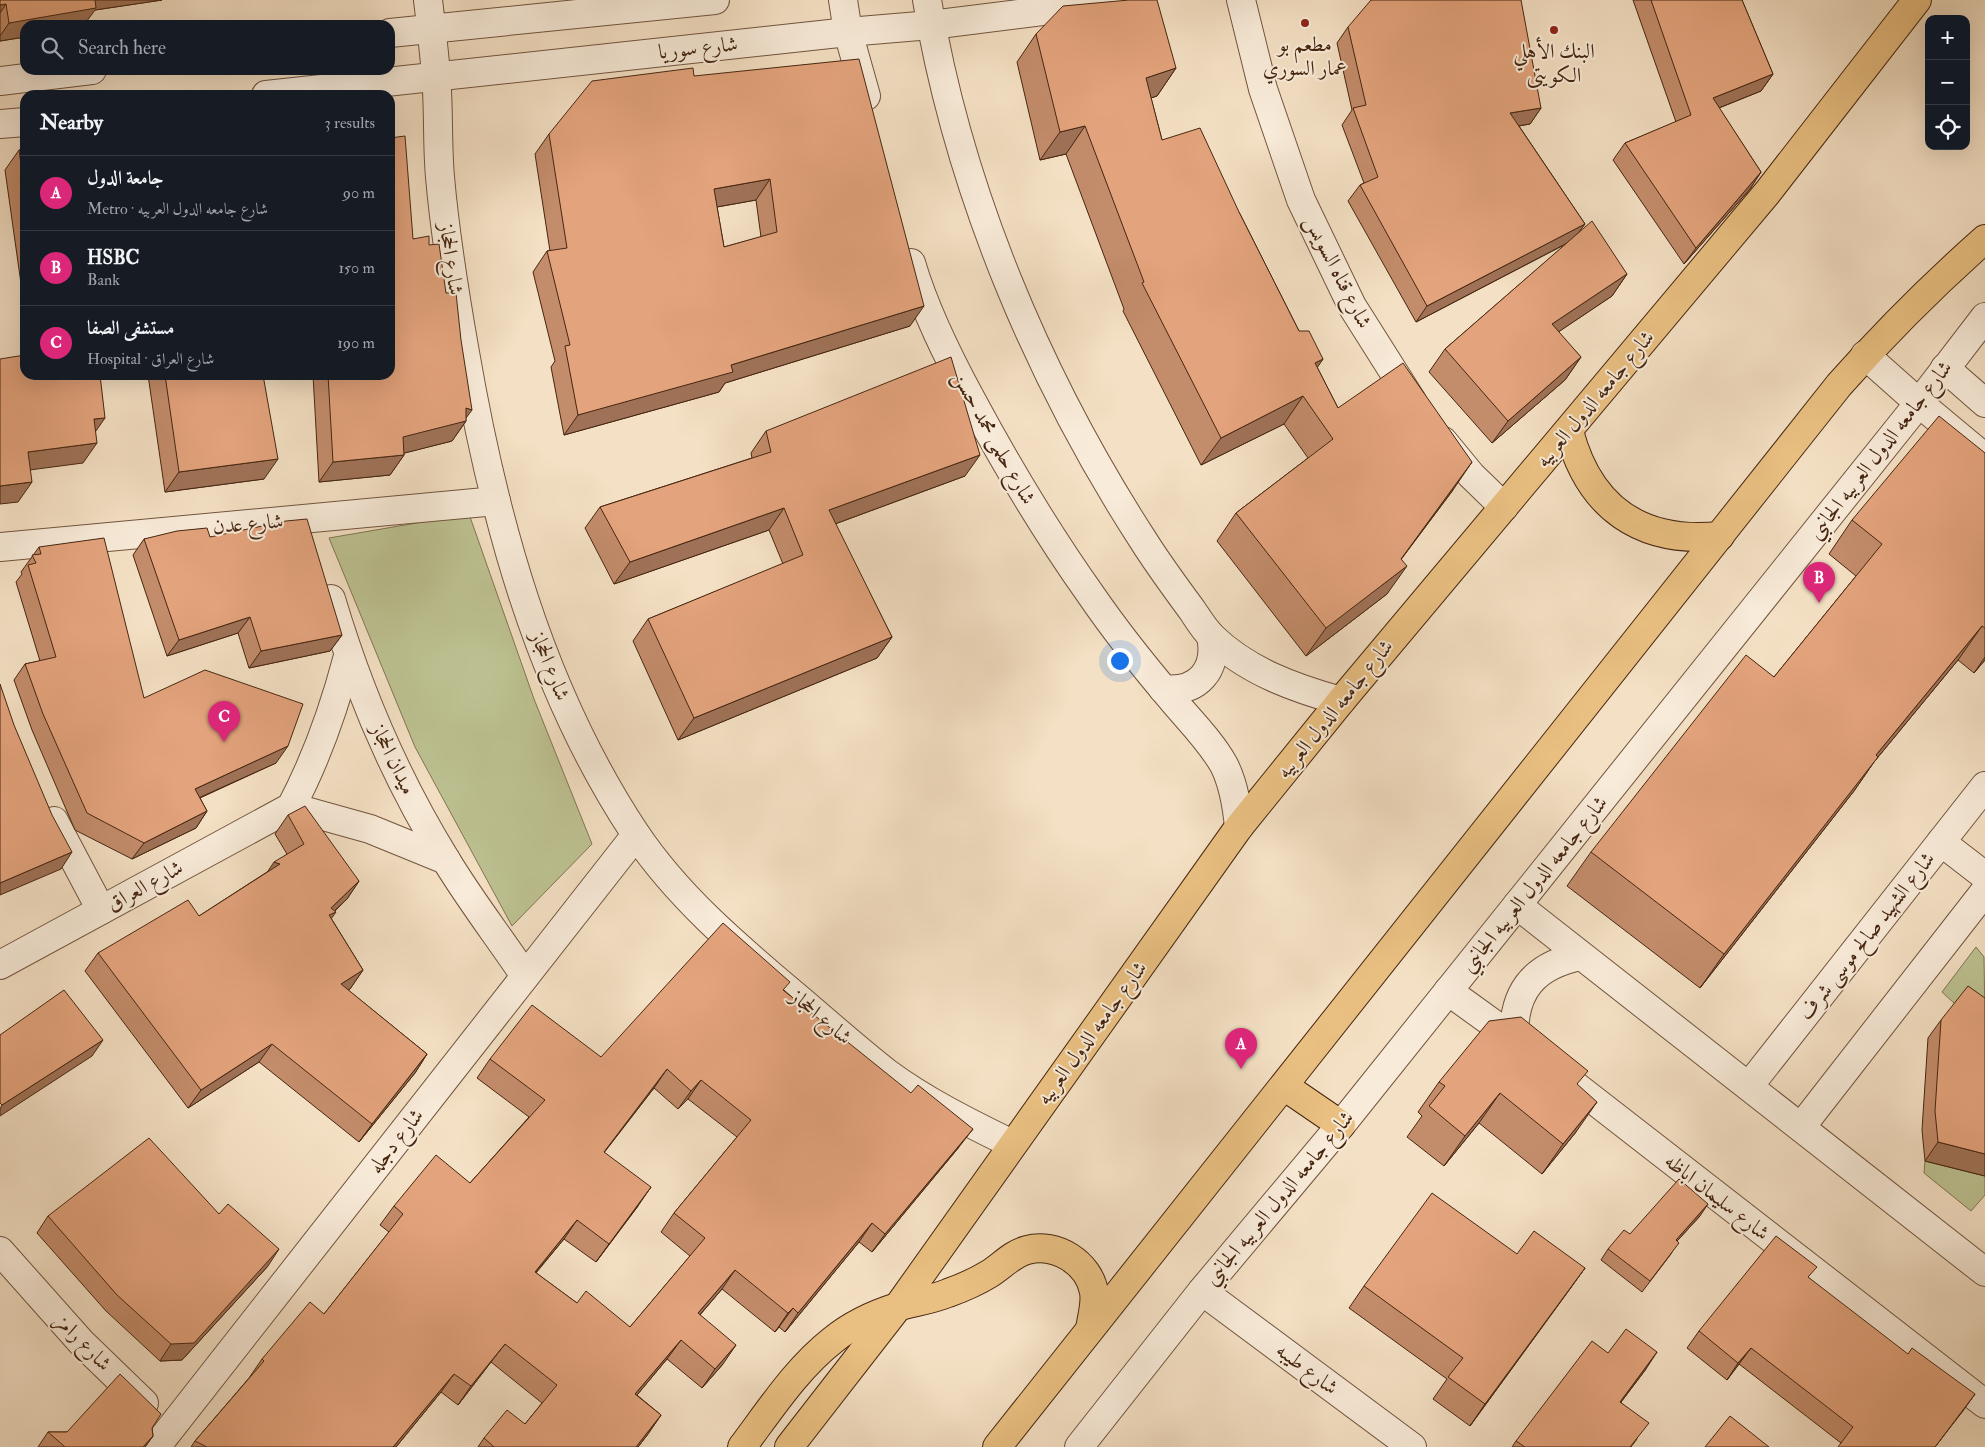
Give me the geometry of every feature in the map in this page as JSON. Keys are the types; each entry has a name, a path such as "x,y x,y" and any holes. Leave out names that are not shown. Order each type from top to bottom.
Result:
{"main road":[{"name":"شارع جامعه الدول العربيه","path":"790,1447 897,1308 1239,827 1340,701 1569,431 1767,193 1917,0"},
{"path":"997,1447 1865,355 1934,284 1985,239"},
{"path":"1569,431 1575,456 1586,479 1602,499 1622,516 1644,528 1669,536 1694,538 1720,536"},
{"path":"1284,1086 1340,1125"},
{"path":"742,1447 801,1370 817,1353 854,1326 897,1308 922,1303 972,1283 1015,1254 1029,1249 1043,1248 1070,1256 1088,1276 1095,1303 1090,1329"}],"street":[{"name":"شارع الحجاز","path":"428,0 436,76 440,176 454,285 472,394 514,571 545,657 566,707 599,773 636,835 688,899 747,955 889,1074 963,1120 1012,1144"},
{"path":"395,32 715,0"},
{"path":"843,0 848,32 871,116"},
{"name":"شارع سوريا","path":"311,90 848,32 929,13 1130,0"},
{"name":"شارع قناه السويس","path":"1242,0 1263,89 1301,200 1352,306 1414,405 1471,475 1504,508"},
{"path":"929,13 969,171 997,251 1053,380 1125,512 1166,575 1211,636 1238,658 1269,676 1304,691 1340,701"},
{"path":"0,81 50,75"},
{"path":"0,124 20,122"},
{"name":"شارع حلمى محمد حسن","path":"905,238 920,294 957,373 998,449 1043,524 1091,596 1224,765 1236,799 1239,827"},
{"name":"شارع جامعه الدول العربيه الجانبي","path":"1079,1447 1202,1291 1340,1125 1919,404 1985,317"},
{"path":"1865,355 1919,404 1985,458"},
{"path":"1945,368 1985,403"},
{"name":"شارع عدن","path":"0,547 496,501"},
{"path":"307,519 315,546"},
{"name":"ميدان الحجاز","path":"323,574 348,656 388,751 446,860 525,976"},
{"path":"1163,689 1185,689 1203,677 1213,658 1211,636"},
{"path":"348,656 325,734 310,771 291,807 370,829 446,860"},
{"name":"شارع الشهيد صالح موسى شرف","path":"1749,1086 1985,786"},
{"path":"44,798 55,825 101,910"},
{"name":"شارع العراق","path":"0,966 291,807"},
{"name":"شارع دجله","path":"163,1438 636,835"},
{"path":"1941,842 1985,876"},
{"path":"1801,1127 1985,891"},
{"path":"1517,905 1985,1272"},
{"path":"1514,1038 1513,1019 1519,999 1529,982 1544,969 1562,960 1581,956"},
{"name":"شارع سليمان اباظه","path":"1448,991 1514,1038 1985,1404"},
{"name":"شارع رامز","path":"0,1250 163,1438"},
{"name":"شارع طيبه","path":"1202,1291 1412,1447"}],"green space":[{"path":"469,514 534,699 592,844 512,926 415,747 329,538"},
{"path":"1976,947 1984,957 1985,1024 1955,1004 1942,992"},
{"path":"1985,1146 1985,1195 1971,1211 1924,1173 1925,1161"}],"building":[{"path":"0,0 95,0 96,8 9,23 6,4 0,5"},
{"path":"1129,0 1157,0 1176,68 1146,78 1162,140 1200,128 1239,212 1299,331 1309,331 1323,359 1315,363 1338,408 1403,363 1472,462 1401,559 1407,566 1326,628 1236,513 1333,439 1303,396 1221,438 1142,283 1144,282 1085,126 1060,132 1036,34 1063,6"},
{"path":"1371,0 1521,0 1541,108 1510,113 1585,224 1427,306 1360,185 1378,177 1353,108 1366,105 1348,27"},
{"path":"1651,0 1742,0 1773,74 1713,98 1761,172 1696,248 1625,143 1691,115"},
{"path":"859,59 924,306 731,365 733,372 578,415 565,346 570,345 547,251 567,248 549,134 592,81 693,68 694,76","holes":["770,179 777,232 724,247 714,189"]},
{"path":"405,136 413,239 429,236 429,245 439,244 446,293 456,293 472,410 466,408 466,421 403,437 404,455 333,462 328,380 395,380 395,137"},
{"path":"1592,221 1627,274 1552,324 1581,357 1508,421 1445,349"},
{"path":"20,356 20,380 101,380 105,418 94,419 97,443 28,452 32,482 0,486 0,359"},
{"path":"951,357 980,455 829,510 892,637 694,718 648,619 803,555 784,508 630,562 600,507 771,452 766,431"},
{"path":"166,380 264,380 278,459 179,472"},
{"path":"1939,416 1985,453 1985,628 1982,626 1876,755 1878,757 1724,954 1591,852 1746,655 1774,677 1882,544 1852,520"},
{"path":"307,519 342,635 261,651 250,617 179,640 144,539 177,531 207,528 210,537 286,521"},
{"path":"104,538 144,698 205,670 303,704 288,746 195,789 207,811 144,843 87,813 43,714 25,664 56,657 28,565 36,563 32,555 41,554 39,547"},
{"path":"0,684 14,725 52,815 72,852 0,883"},
{"path":"305,806 359,881 331,908 336,912 329,915 363,970 341,984 427,1054 372,1124 272,1044 201,1090 98,953 188,900 199,916 280,864 274,862 304,844 288,815"},
{"path":"723,923 790,982 783,990 911,1093 918,1085 973,1129 885,1234 872,1223 798,1313 793,1308 788,1313 735,1270 698,1313 736,1345 715,1369 681,1340 635,1394 661,1415 636,1447 494,1447 484,1438 507,1410 525,1424 557,1385 505,1344 471,1386 454,1374 393,1447 207,1447 195,1441 264,1361 262,1359 310,1302 324,1314 403,1214 394,1206 436,1155 470,1183 545,1100 490,1059 532,1005 601,1057","holes":["667,1069 691,1091 701,1080 751,1120 674,1213 705,1238 630,1327 586,1291 577,1303 535,1272 577,1220 609,1244 651,1187 604,1152"]},
{"path":"1968,986 1985,998 1985,1154 1938,1142 1935,1111 1941,1020"},
{"path":"64,990 103,1040 2,1105 0,1103 0,1035"},
{"path":"1521,1017 1588,1071 1577,1084 1597,1102 1563,1144 1500,1093 1465,1136 1429,1106 1445,1086 1439,1082 1489,1021"},
{"path":"149,1138 219,1214 228,1204 279,1249 194,1343 171,1344 117,1295 48,1216"},
{"path":"1679,1179 1708,1204 1676,1240 1679,1243 1650,1281 1608,1249 1624,1230 1630,1234"},
{"path":"1432,1193 1517,1254 1534,1231 1585,1268 1485,1404 1448,1377 1463,1358 1364,1286"},
{"path":"1776,1236 1817,1267 1808,1277 1908,1354 1912,1348 1975,1394 1935,1447 1838,1447 1853,1427 1751,1348 1738,1363 1699,1331"},
{"path":"1626,1329 1657,1352 1620,1402 1649,1423 1630,1447 1525,1447 1516,1441 1592,1341 1608,1353"},
{"path":"120,1374 161,1414 152,1428 153,1436 143,1447 65,1447 48,1432 67,1432"},
{"path":"1730,1416 1769,1447 1705,1447"}],"place":[{"name":"مطعم بو عمار السوري","path":"1305,23"},
{"name":"البنك الأهلي الكويتى","path":"1554,30"},
{"name":"HSBC","path":"1819,603"},
{"name":"مستشفى الصفا","path":"224,742"},
{"name":"جامعة الدول","path":"1241,1069"}]}
